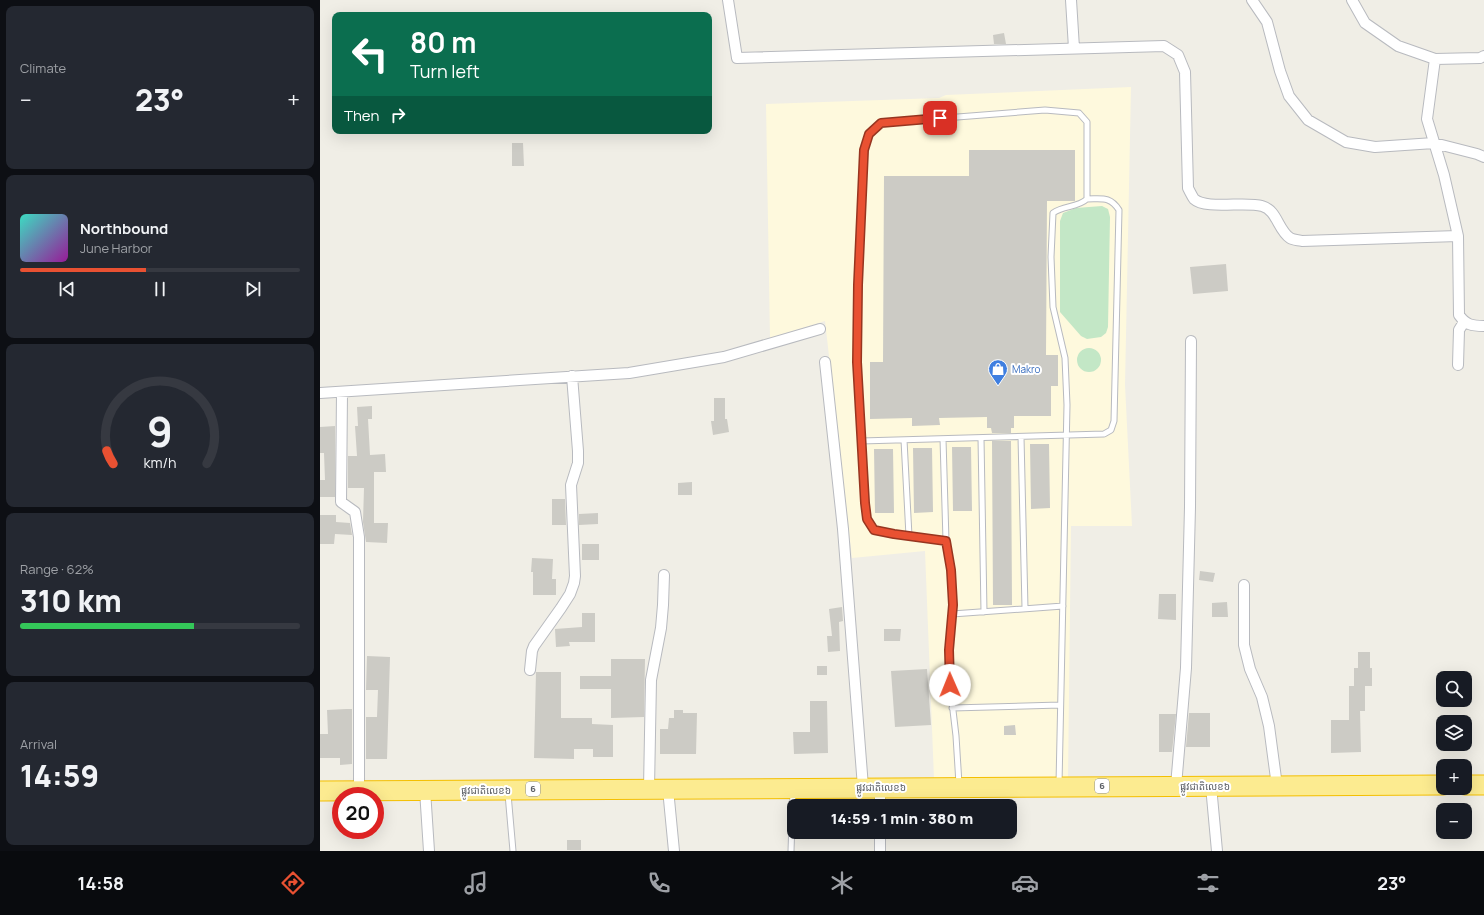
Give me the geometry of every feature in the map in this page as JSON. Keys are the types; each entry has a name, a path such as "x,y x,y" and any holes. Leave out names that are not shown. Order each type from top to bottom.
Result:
{"highway":[{"name":"ផ្លូវជាតិលេខ៦","path":"384,791 649,788 1436,785"},
{"path":"1472,785 1484,785"},
{"name":"ផ្លូវជាតិលេខ៦","path":"320,791 332,791"}],"street":[{"path":"728,0 737,58 1164,46 1178,55 1184,72 1188,188 1195,199 1204,204 1254,204 1264,206 1273,214 1284,232 1290,238 1302,241 1458,236"},
{"path":"1071,0 1074,48"},
{"path":"1252,0 1268,22 1280,71 1289,96 1308,120 1346,142 1375,147 1434,144 1484,157"},
{"path":"1352,0 1365,23 1398,46 1434,59 1480,58 1484,56"},
{"path":"1434,59 1427,119 1444,175 1458,236 1460,315 1464,322 1474,326 1484,326"},
{"path":"1458,365 1459,330 1464,322"},
{"path":"320,393 629,373 724,357 820,329"},
{"path":"1176,786 1186,668 1190,507 1191,341"},
{"path":"824,362 871,787 877,799"},
{"path":"530,670 534,646 570,594 575,576 571,485 578,462 578,451 572,376"},
{"path":"342,392 341,502 355,512 359,537 358,787"},
{"path":"649,788 651,680 663,605 664,575"},
{"path":"1244,585 1244,644 1250,669 1262,697 1270,726 1277,786"},
{"path":"1211,786 1216,851"},
{"path":"668,788 674,851"},
{"path":"425,790 429,851"},
{"path":"880,839 880,851"}],"lane":[{"path":"946,541 874,530 867,519 857,362 858,285 864,150 869,134 881,123 1045,110 1079,113 1087,122 1087,199"},
{"path":"861,441 1021,437 1066,435 1104,434 1111,430 1114,421 1118,210 1114,203 1108,199 1087,199 1082,204 1060,208 1053,213 1051,257 1053,307 1066,358 1066,435 1059,786"},
{"path":"1021,437 1025,608"},
{"path":"981,438 984,612"},
{"path":"943,439 946,541 951,570 953,605 949,650 952,708 956,736 959,787"},
{"path":"904,440 909,536"},
{"path":"952,614 1063,606"},
{"path":"952,708 1060,705"},
{"path":"792,851 793,788"},
{"path":"508,790 513,851"}],"shaded area":[{"path":"1131,87 1125,385 1132,526 1071,526 1068,779 934,779 925,551 852,558 825,321 770,338 766,104 939,98 946,95"}],"green space":[{"path":"1102,206 1108,209 1110,217 1108,327 1106,333 1101,337 1087,339 1081,336 1060,312 1060,221 1063,213 1076,208"},
{"path":"1089,348 1094,349 1100,355 1100,365 1094,371 1089,372 1084,371 1078,365 1077,360 1078,355 1084,349"}],"building":[{"path":"1004,33 1006,44 994,44 993,35"},
{"path":"512,143 523,143 524,166 512,166"},
{"path":"969,150 1075,150 1075,201 1047,201 1046,355 1058,355 1058,386 1051,386 1051,416 1014,416 1014,428 1011,428 1011,433 992,433 991,428 987,428 987,417 939,418 940,425 912,426 912,418 870,419 870,362 883,362 884,176 969,176"},
{"path":"1226,264 1228,291 1193,294 1190,267"},
{"path":"714,398 725,398 725,419 727,419 729,432 713,435 711,421 714,421"},
{"path":"372,406 372,419 368,419 370,455 385,454 386,472 374,472 374,523 388,523 387,543 366,542 363,522 364,488 348,488 348,456 357,456 355,426 358,426 357,407"},
{"path":"335,426 335,497 320,497 320,480 325,480 324,453 320,453 320,427"},
{"path":"992,441 1011,441 1012,605 993,605"},
{"path":"1030,444 1049,444 1050,508 1031,509"},
{"path":"952,447 971,447 972,511 953,511"},
{"path":"913,448 932,448 933,512 914,513"},
{"path":"874,449 893,449 894,513 875,513"},
{"path":"692,482 692,495 678,495 678,483"},
{"path":"552,499 565,499 566,525 552,525"},
{"path":"598,513 598,524 579,525 579,514"},
{"path":"320,515 336,515 336,522 350,523 352,535 335,534 334,544 320,544"},
{"path":"582,544 599,544 599,560 582,560"},
{"path":"532,558 553,559 552,579 556,579 556,595 533,595 533,572 531,572"},
{"path":"1200,571 1215,573 1213,582 1199,580"},
{"path":"1159,594 1176,594 1176,620 1158,619"},
{"path":"1227,602 1228,617 1212,617 1212,603"},
{"path":"842,607 843,621 839,622 840,651 828,652 827,636 832,636 829,609"},
{"path":"582,613 595,613 595,642 569,642 570,646 556,647 555,629 582,627"},
{"path":"884,629 901,629 900,641 884,641"},
{"path":"1358,652 1370,652 1370,668 1372,668 1372,686 1365,686 1365,711 1360,711 1361,752 1331,753 1331,720 1349,720 1349,686 1354,686 1354,668 1358,668"},
{"path":"367,656 390,657 387,759 366,759 366,717 377,717 378,690 366,690"},
{"path":"611,659 645,659 644,717 611,718 611,689 580,689 580,676 611,676"},
{"path":"817,666 827,666 827,675 817,675"},
{"path":"927,669 931,725 895,727 891,671"},
{"path":"536,672 561,672 561,718 592,718 592,724 613,725 613,757 593,757 593,749 574,749 574,759 534,758"},
{"path":"810,701 827,701 828,753 794,754 793,732 810,732"},
{"path":"352,709 352,764 340,765 340,758 320,758 320,734 328,734 327,710"},
{"path":"674,710 683,710 683,713 697,713 696,754 660,754 660,729 668,729 669,718 674,718"},
{"path":"1189,713 1210,713 1210,747 1186,747"},
{"path":"1159,714 1176,714 1172,752 1159,752"},
{"path":"1015,725 1016,735 1004,735 1004,726"},
{"path":"567,840 581,840 581,850 567,850"}],"place":[{"name":"Makro","path":"998,386"}],"route":[{"path":"940,118 881,123 869,134 864,150 858,285 857,362 867,519 874,530 946,541 951,570 953,605 949,650 950,685"}]}
